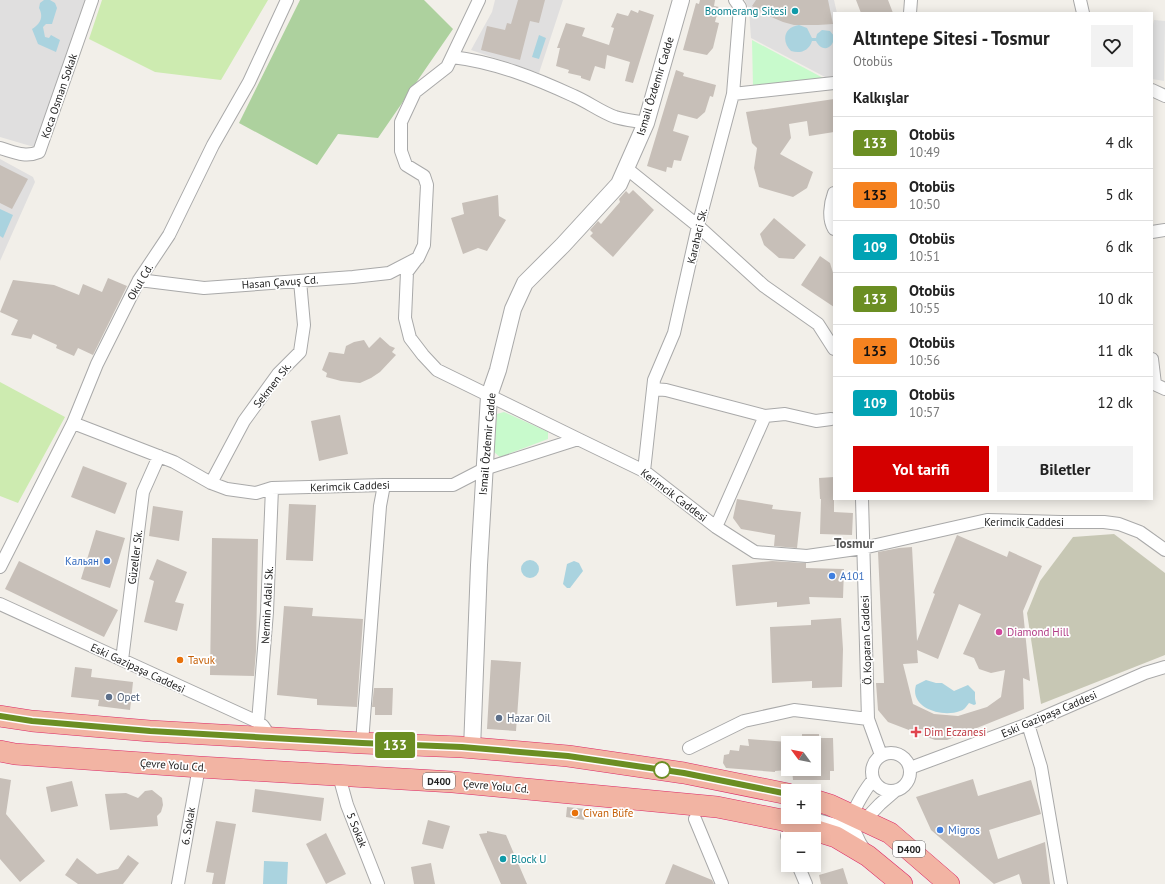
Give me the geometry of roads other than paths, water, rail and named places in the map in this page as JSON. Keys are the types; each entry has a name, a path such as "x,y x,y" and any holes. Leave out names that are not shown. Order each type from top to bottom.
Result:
{"highway":[{"path":"0,716 32,721 150,731 265,730 362,743 462,747 584,759 684,773 781,793"},
{"name":"Çevre Yolu Cd.","path":"0,751 15,754 199,768 489,785 717,807 782,820 831,834 868,856 902,884"},
{"name":"D400","path":"821,802 830,805 857,822 890,833 949,884"}],"street":[{"name":"Koca Osman Sokak","path":"0,148 21,155 32,155 39,152 92,0"},
{"name":"Okul Cd.","path":"0,567 73,423 97,364 139,280 169,235 213,145 248,82 286,0"},
{"path":"479,0 448,66 414,92 401,122 401,151 406,165 424,176 427,185 424,245 418,258 407,272 405,318 410,338 437,370 578,439"},
{"name":"Ismail Ôzdemir Cadde","path":"472,749 479,565 489,396 498,370 513,309 525,283 563,245 619,184 646,123 681,0"},
{"name":"Karahaci Sk.","path":"644,471 654,380 674,332 698,226 733,94 740,7 735,0"},
{"path":"910,12 911,0"},
{"path":"1080,0 1082,12"},
{"path":"452,57 473,59 501,66 576,97 615,117 646,123"},
{"path":"733,94 833,82"},
{"path":"1153,90 1165,96"},
{"path":"626,168 698,226 764,286 818,324 833,347"},
{"path":"833,196 831,202 831,224 833,227"},
{"path":"1153,232 1165,230"},
{"name":"Hasan Çavuş Cd.","path":"139,280 204,288 300,281 389,273 418,258"},
{"name":"Sekmen Sk.","path":"211,483 244,421 278,374 300,352 304,325 300,281"},
{"path":"1153,364 1157,386"},
{"path":"653,389 666,390 765,416 785,414 816,421 833,418"},
{"path":"716,527 765,416"},
{"name":"Kerimcik Caddesi","path":"73,423 174,462 211,483 227,489 256,493 272,488 384,484 453,485 484,469 578,439 644,471 716,527 755,552 807,556 863,548 986,520 1104,522 1119,524 1140,532 1165,550"},
{"name":"Güzeller Sk.","path":"122,660 143,492 159,456"},
{"path":"362,743 380,506 384,484"},
{"name":"Nermin Adali Sk.","path":"265,730 267,612 272,488"},
{"name":"Ö. Koparan Caddesi","path":"862,500 868,719 881,755"},
{"name":"Eski Gazipaşa Caddesi","path":"0,604 122,660 265,730"},
{"name":"Eski Gazipaşa Caddesi","path":"910,768 1028,724 1145,673 1165,667"},
{"path":"689,748 744,721 794,710 868,719"},
{"path":"1028,724 1041,767 1061,884"},
{"path":"887,753 899,754 908,762 910,768 909,780 906,785 895,791 888,792 882,790 873,780 872,775 874,764 881,755 887,753"},
{"name":"6. Sokak","path":"178,884 199,768"},
{"name":"5 Sokak","path":"339,776 347,805 378,884"},
{"path":"868,856 857,840 857,822 865,791 873,780"},
{"path":"821,818 857,822 895,791"},
{"path":"717,807 742,806 781,811"},
{"path":"695,819 722,884"},
{"path":"801,872 806,884"}],"water":[{"path":"44,0 50,0 55,3 57,8 52,24 46,24 43,27 45,37 49,38 51,35 60,40 56,52 38,44 32,29 40,20 40,3"},
{"path":"799,25 807,28 812,38 816,38 817,34 822,30 830,31 833,35 832,44 827,48 824,48 818,45 816,41 812,41 809,47 804,51 791,51 785,39 787,31 794,26"},
{"path":"539,35 546,38 539,59 532,57"},
{"path":"0,209 13,215 3,238 0,236"},
{"path":"526,560 534,560 539,565 537,576 534,578 526,578 521,573 521,565"},
{"path":"574,561 579,563 583,571 570,588 567,588 563,584 567,564"},
{"path":"926,680 942,683 954,691 968,685 975,692 976,704 974,705 969,703 963,710 953,713 936,712 929,709 917,700 915,693 916,685"},
{"path":"264,861 288,862 287,884 263,884"}],"place":[{"name":"Boomerang Sitesi","path":"795,11"},
{"name":"Кальян","path":"107,561"},
{"name":"A101","path":"832,576"},
{"name":"Diamond Hill","path":"999,632"},
{"name":"Tavuk","path":"180,660"},
{"name":"Opet","path":"109,697"},
{"name":"Hazar Oil","path":"499,718"},
{"name":"Dim Eczanesi","path":"916,732"},
{"name":"Civan Büfe","path":"575,813"},
{"name":"Migros","path":"940,830"},
{"name":"Block U","path":"503,859"}],"district":[{"name":"Tosmur","path":"854,543"}]}
